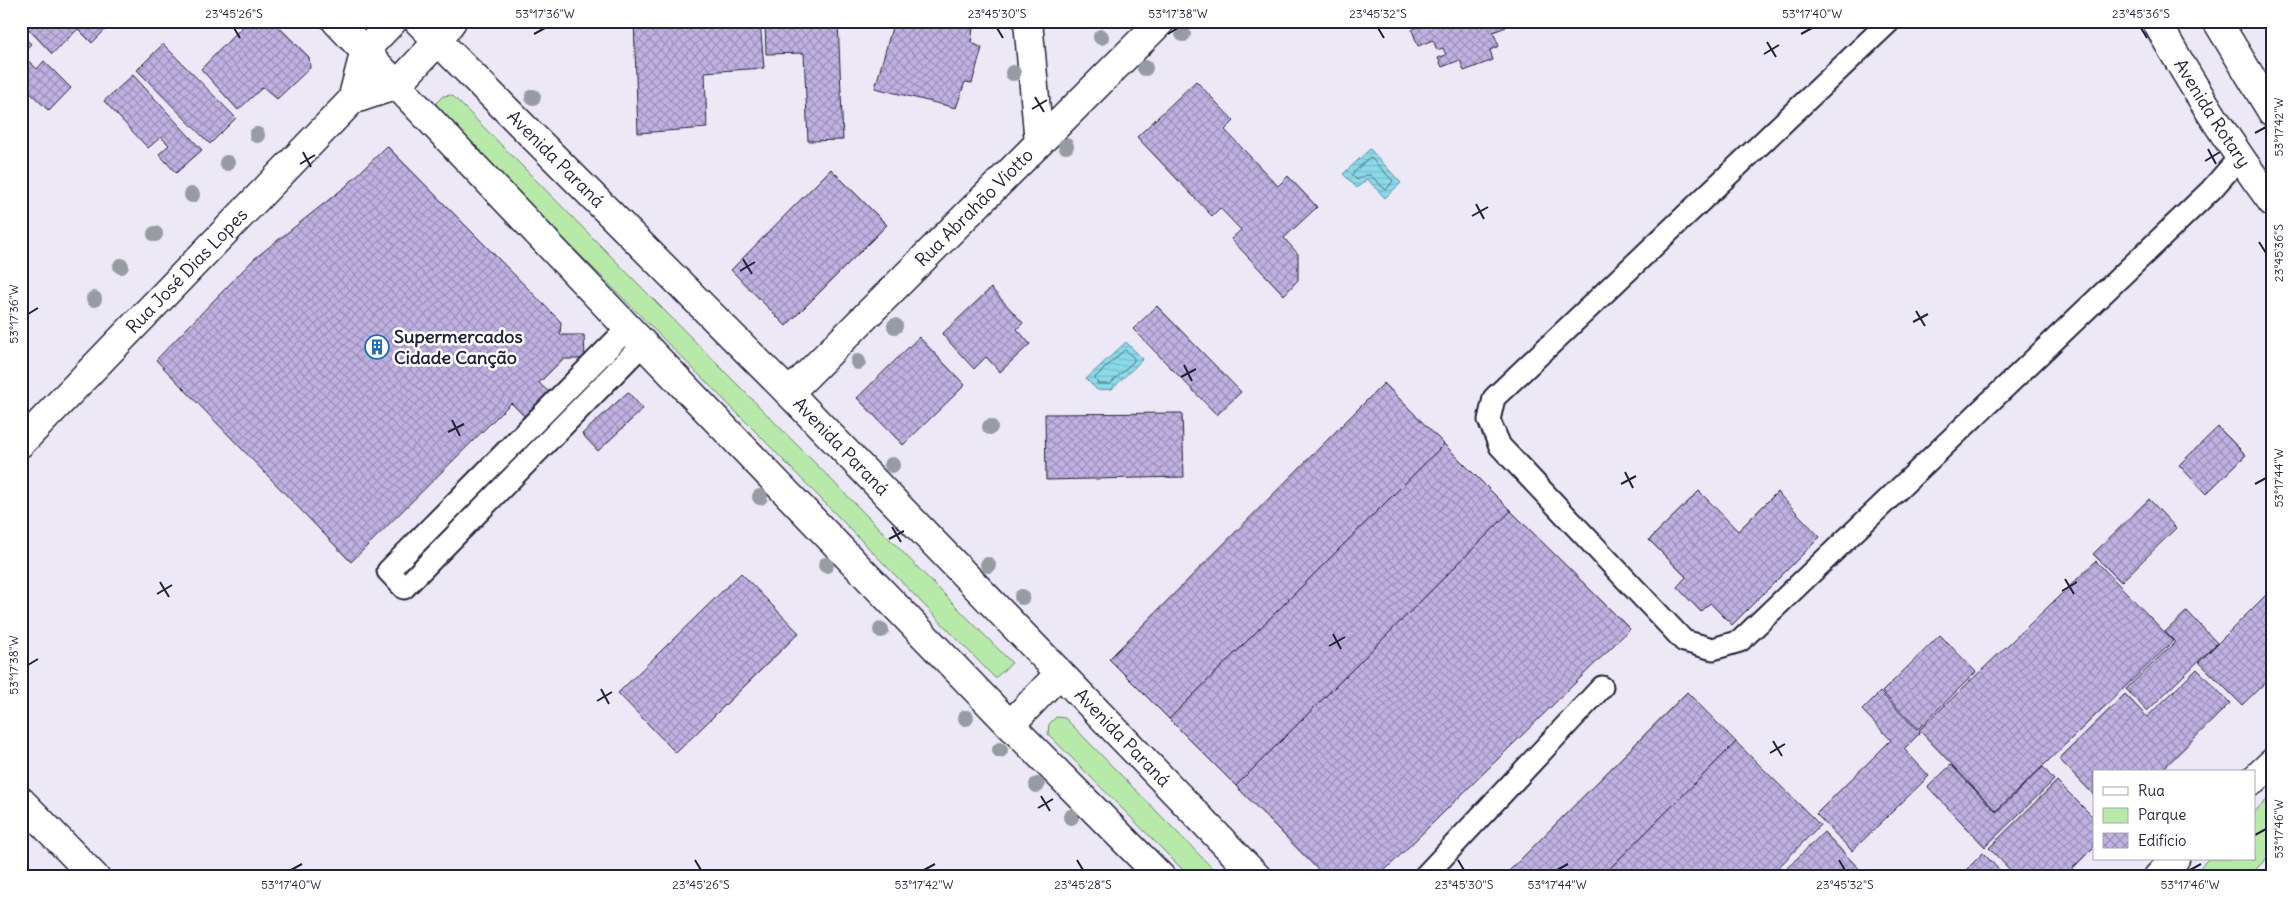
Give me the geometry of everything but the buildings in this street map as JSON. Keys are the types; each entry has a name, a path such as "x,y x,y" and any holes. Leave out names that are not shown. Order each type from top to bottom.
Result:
{"main road":[{"path":"336,21 1010,725 1160,877"},
{"path":"365,50 393,21"},
{"name":"Avenida Paraná","path":"418,21 445,31 789,393 1060,673 1246,873"},
{"path":"1028,21 1038,143"},
{"name":"Rua Abrahão Viotto","path":"789,393 1161,21"},
{"name":"Avenida Rotary","path":"2156,21 2192,86 2239,158 2272,202"},
{"path":"2217,21 2272,112"},
{"path":"397,85 445,31"},
{"name":"Rua José Dias Lopes","path":"352,100 365,50"},
{"name":"Rua José Dias Lopes","path":"21,444 352,100 397,85"},
{"path":"1010,725 1060,673"},
{"path":"2256,778 2272,763"},
{"path":"21,801 95,877"},
{"path":"2158,877 2174,860"}],"lane":[{"path":"1890,21 1494,398 1489,420 1500,446 1684,640 1713,650 1740,641 2211,190 2239,158"},
{"path":"636,336 404,588 388,571 636,336"},
{"path":"1424,877 1602,688"}],"green space":[{"path":"452,95 1012,663 995,678 756,432 437,111 436,103 443,96"},
{"path":"1056,717 1065,718 1221,877 1190,877 1048,734 1049,724"},
{"path":"2272,795 2272,853 2248,877 2191,877 2207,860 2256,860 2256,810"}],"water":[{"path":"1370,149 1401,183 1385,198 1367,179 1357,188 1343,174"},
{"path":"1126,342 1143,359 1112,389 1097,390 1086,379"}],"place":[{"name":"Supermercados Cidade Canção","path":"377,347"}]}
